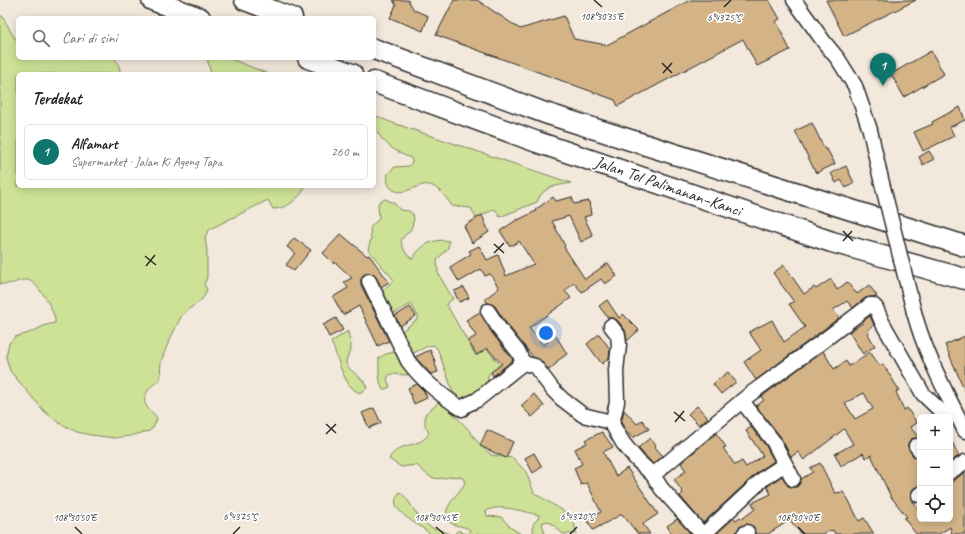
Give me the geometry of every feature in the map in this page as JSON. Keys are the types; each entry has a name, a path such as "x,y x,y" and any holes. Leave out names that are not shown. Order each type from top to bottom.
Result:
{"highway":[{"path":"152,0 195,16"},
{"path":"245,0 287,16"},
{"name":"Jalan Tol Palimanan–Kanci","path":"376,50 544,114 965,246"},
{"path":"314,60 346,72"},
{"name":"Jalan Tol Palimanan–Kanci","path":"376,83 538,142 832,242 965,279"}],"street":[{"path":"794,0 824,42 838,58 855,86 870,130 921,338 931,362 965,431"},
{"path":"369,281 408,361 415,370 445,398 469,404 523,363"},
{"path":"653,475 742,401 870,305 876,308 882,322 923,394 944,414"},
{"path":"488,311 499,328 519,353 523,363"},
{"path":"611,326 618,335 620,345 617,365 617,402 612,424"},
{"path":"523,363 535,366 553,390 583,415 607,421 612,424 623,443 637,460 653,475 661,488 703,534 764,478 785,464"},
{"path":"742,401 773,442 793,479"},
{"path":"953,422 965,431"},
{"path":"953,470 965,462"}],"green space":[{"path":"0,15 3,17 16,39 16,60 116,60 120,72 16,72 16,188 304,188 297,199 288,205 278,209 273,209 268,200 210,229 207,233 205,237 207,252 207,277 204,285 207,288 206,293 200,301 181,317 162,358 159,381 152,385 145,396 145,403 148,409 157,419 153,428 149,431 115,438 91,435 77,432 59,423 44,411 10,371 6,357 9,343 15,337 55,323 53,313 46,299 37,286 32,282 24,280 0,284"},
{"path":"208,60 233,60 264,72 210,72"},
{"path":"376,116 571,183 550,187 541,194 537,202 500,217 495,209 476,218 471,208 452,206 440,191 434,186 430,185 420,186 400,192 395,191 389,185 387,179 388,173 395,167 409,166 412,162 411,158 401,154 386,143 378,134 376,129"},
{"path":"385,199 394,203 400,210 409,211 413,214 414,219 411,229 401,240 402,246 411,258 413,259 419,250 428,244 443,240 449,241 448,248 437,260 438,273 453,299 446,304 476,356 487,349 500,365 488,375 487,388 470,400 460,398 453,392 438,350 434,345 428,346 407,356 398,334 419,318 411,304 391,315 381,292 394,280 368,250 371,239 370,229 379,219 378,204 380,201"},
{"path":"348,331 351,346 346,364 361,378 367,388 360,393 349,384 345,378 331,342"},
{"path":"399,351 408,375 390,374 387,379 390,387 383,390 379,370 379,358 386,354"},
{"path":"440,400 467,428 481,446 491,455 513,458 526,472 534,493 562,510 574,523 577,534 563,534 547,521 542,523 545,534 534,534 533,525 538,519 539,515 505,508 486,511 487,516 501,517 511,528 521,534 467,534 470,530 449,522 446,518 446,513 451,502 465,483 463,478 455,476 438,479 427,475 416,465 401,467 389,459 398,449 421,441 425,438 429,433 425,425 425,414"},
{"path":"400,492 427,525 449,534 430,534 404,516 396,505 396,499"},
{"path":"459,530 462,533 467,534 455,533"}],"building":[{"path":"393,0 408,0 414,10 428,16 423,31 390,18 396,5"},
{"path":"454,0 477,0 520,29 564,16 574,39 607,45 690,0 769,0 780,19 776,21 790,50 757,66 743,39 618,106 615,100 436,35"},
{"path":"826,0 916,0 844,36"},
{"path":"931,51 944,74 904,97 891,74"},
{"path":"960,107 965,120 950,127 954,136 923,151 914,132 933,124 932,122"},
{"path":"812,123 825,150 827,149 835,164 816,173 795,131"},
{"path":"929,151 934,159 923,165 919,157"},
{"path":"846,166 854,183 846,188 841,180 836,183 831,173"},
{"path":"553,197 556,201 572,197 574,204 589,201 591,215 584,217 593,236 581,242 569,216 552,221 565,246 564,247 585,279 608,263 617,276 605,284 601,279 582,292 574,283 565,291 571,298 529,328 543,345 556,336 567,354 556,362 557,363 549,370 541,361 533,357 506,323 495,306 488,303 485,299 499,288 490,274 485,276 481,269 459,282 450,267 471,254 469,251 479,246 487,260 498,255 506,276 534,264 519,241 513,245 509,245 500,231 518,219 536,211 535,210"},
{"path":"482,215 489,232 472,243 464,226"},
{"path":"341,234 367,256 369,255 389,282 381,287 376,277 369,273 362,276 361,280 361,285 389,341 378,346 359,306 343,315 333,297 348,288 344,282 352,278 323,253"},
{"path":"294,238 311,250 294,271 286,265 295,253 287,247"},
{"path":"784,265 804,294 814,287 816,289 831,279 837,290 847,282 857,294 869,285 877,296 865,298 853,308 847,301 833,310 839,318 756,380 744,362 761,350 749,332 772,320 784,342 805,327 789,304 794,302 773,273"},
{"path":"464,287 469,298 459,302 454,291"},
{"path":"607,300 619,318 623,314 639,330 627,341 625,330 618,321 614,318 608,318 599,306"},
{"path":"410,307 416,316 400,326 395,316"},
{"path":"480,312 492,333 513,360 493,376 491,372 502,364 487,348 477,355 468,341 476,336 466,320"},
{"path":"870,316 874,325 868,330 868,334 875,346 863,354 849,332"},
{"path":"336,318 343,330 329,337 323,325"},
{"path":"599,334 610,349 609,358 602,364 587,344"},
{"path":"965,336 965,391 945,345"},
{"path":"430,350 438,372 431,374 415,357"},
{"path":"823,351 834,369 846,361 849,366 870,352 880,366 883,364 899,390 896,392 904,410 907,408 917,423 910,427 917,435 917,438 911,439 908,443 908,447 913,456 917,458 917,487 914,488 911,493 911,498 917,507 917,522 953,522 953,481 965,472 965,534 952,534 950,527 939,534 916,534 904,518 907,517 891,497 871,455 865,458 863,453 841,466 835,454 853,444 844,429 804,460 798,452 791,457 780,436 756,406 764,400 761,397","holes":["864,393 873,409 855,419 845,403"]},
{"path":"728,372 736,382 721,394 713,384"},
{"path":"417,384 424,391 427,398 414,404 408,388"},
{"path":"534,394 544,406 532,417 521,406"},
{"path":"697,406 708,418 699,425 688,414"},
{"path":"374,408 381,423 369,428 362,413"},
{"path":"624,410 637,424 642,420 649,429 632,438 621,423"},
{"path":"751,427 766,446 774,461 758,472 703,523 680,496 683,493 674,479 686,471 681,463 716,433 726,447 723,448 735,465 742,461 746,467 763,456 746,431"},
{"path":"487,430 513,442 506,458 480,446"},
{"path":"602,432 613,447 603,452 616,476 627,468 658,514 643,524 650,534 638,534 622,514 593,530 587,520 601,512 587,483 581,485 574,468 582,464 575,449 587,443 585,440"},
{"path":"650,438 656,445 655,447 663,456 653,464 638,448"},
{"path":"953,444 959,456 953,460"},
{"path":"534,453 542,467 533,473 525,458"},
{"path":"820,463 835,493 843,492 859,521 864,518 874,534 835,534 833,530 822,534 801,534 790,520 768,534 755,534 754,527 747,524 739,527 736,534 716,534 734,518 736,520 740,517 742,519 755,509 752,503 771,494 767,487 782,476 788,486 797,487 801,479 813,472 810,468"},
{"path":"677,519 691,534 672,534 667,526"}],"place":[{"name":"Alfamart","path":"883,86"}]}
